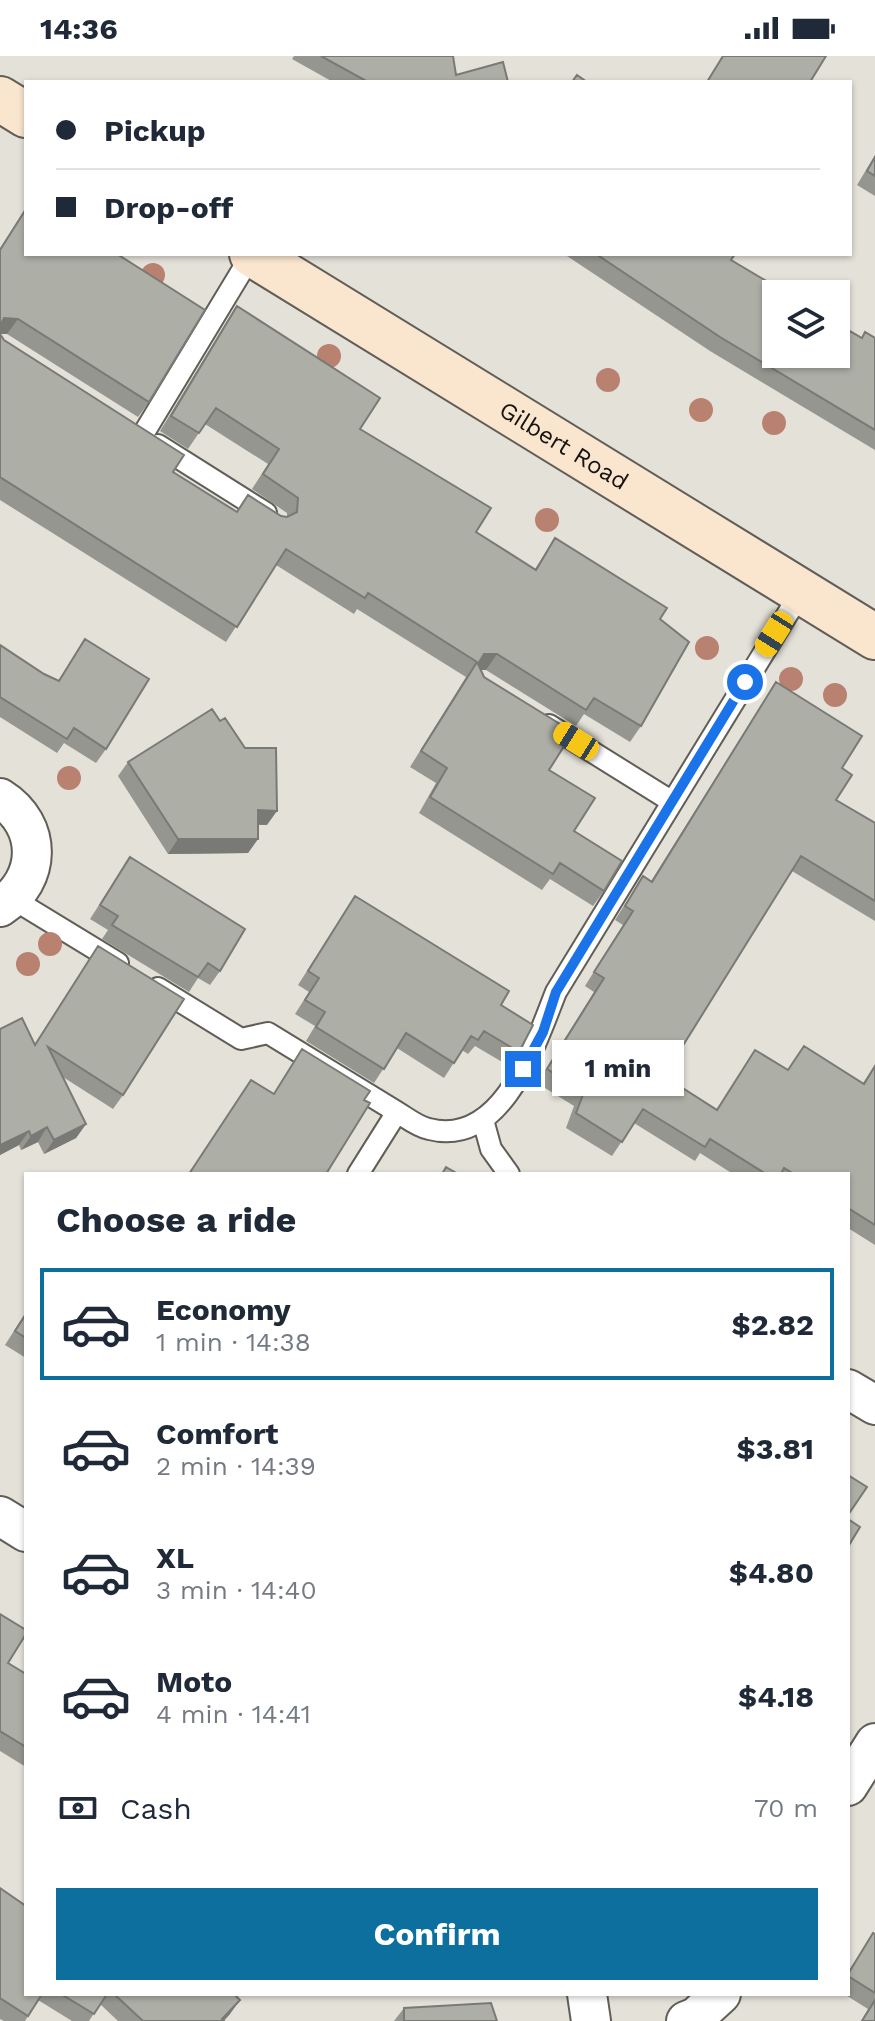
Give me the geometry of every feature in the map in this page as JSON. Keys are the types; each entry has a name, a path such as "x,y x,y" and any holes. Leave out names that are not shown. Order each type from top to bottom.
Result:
{"main road":[{"path":"0,99 24,114"},
{"name":"Gilbert Road","path":"255,256 875,637"}],"street":[{"path":"0,798 17,811 28,828 33,847 28,876 6,903"},
{"path":"850,1390 875,1405"},
{"path":"0,1516 24,1531"},
{"path":"850,1783 875,1743"},
{"path":"587,1996 591,2021"},
{"path":"686,2021 696,2017 719,1996"}],"lane":[{"path":"251,256 136,432 276,520"},
{"path":"6,903 241,1039 268,1033 427,1129 442,1131 483,1120 498,1107 535,1049 556,992 801,592"},
{"path":"531,713 671,801"},
{"path":"359,1172 397,1112"},
{"path":"483,1120 491,1149 508,1172"}],"building":[{"path":"321,56 453,56 456,75 503,62 508,80 364,80"},
{"path":"723,56 826,56 811,80 708,80"},
{"path":"875,157 875,176 867,171"},
{"path":"24,212 24,256 120,256 205,310 149,402 18,319 4,318 0,326 0,250"},
{"path":"599,256 734,256 731,260 765,280 762,280 762,362"},
{"path":"237,306 380,398 360,429 491,508 476,532 536,570 555,538 667,608 660,619 689,642 641,726 594,698 586,710 497,654 484,654 478,664 484,677 573,732 549,770 595,798 574,831 622,861 604,891 560,863 553,874 430,797 447,768 421,751 477,662 368,593 365,598 286,549 237,627 0,477 0,334 4,340 184,455 173,472 237,512 248,495 281,516 287,517 297,512 298,498 263,474 279,449 216,408 199,433 171,416"},
{"path":"850,331 862,338 865,332 875,338 875,430 772,368 850,368"},
{"path":"85,639 149,679 106,749 74,728 67,739 0,697 0,645 59,681"},
{"path":"776,682 862,736 842,768 852,775 836,800 875,823 875,901 801,856 664,1076 717,1110 755,1050 788,1070 804,1046 864,1084 875,1066 875,1225 850,1209 850,1172 791,1172 784,1168 782,1172 763,1172 710,1139 705,1147 643,1109 622,1142 576,1113 584,1092 547,1069 604,978 594,972 633,911 625,906 643,876 652,882"},
{"path":"212,709 220,721 225,718 245,748 276,748 277,811 258,810 258,839 178,839 128,762"},
{"path":"130,857 245,929 220,971 208,963 198,977 112,925 118,916 100,905"},
{"path":"355,896 509,991 501,1005 533,1025 519,1052 484,1031 478,1040 471,1036 454,1063 406,1033 384,1069 316,1027 325,1012 305,1000 319,978 308,971"},
{"path":"98,946 184,999 123,1095 48,1047 86,1124 54,1140 47,1127 31,1136 29,1131 0,1145 0,1029 22,1018 35,1045"},
{"path":"302,1049 370,1091 364,1100 370,1103 327,1172 190,1172 251,1080 274,1094"},
{"path":"24,1317 24,1337 15,1331"},
{"path":"850,1476 867,1487 850,1512"},
{"path":"850,1520 860,1527 850,1544"},
{"path":"0,1614 24,1629 24,1637 8,1663 24,1673 24,1746 0,1731"},
{"path":"0,1888 24,1905 24,1996 41,1996 28,2016 0,1998"},
{"path":"875,1934 875,1993 850,1977 850,1971"},
{"path":"64,1996 106,1996 94,2014"},
{"path":"116,1996 236,1996 240,2000 222,2019 224,2021 143,2021"},
{"path":"875,2000 875,2021 862,2021"},
{"path":"491,2003 497,2021 404,2021 404,2008"}],"route":[{"path":"523,1069 543,1032 556,992 633,861 745,682"}]}
